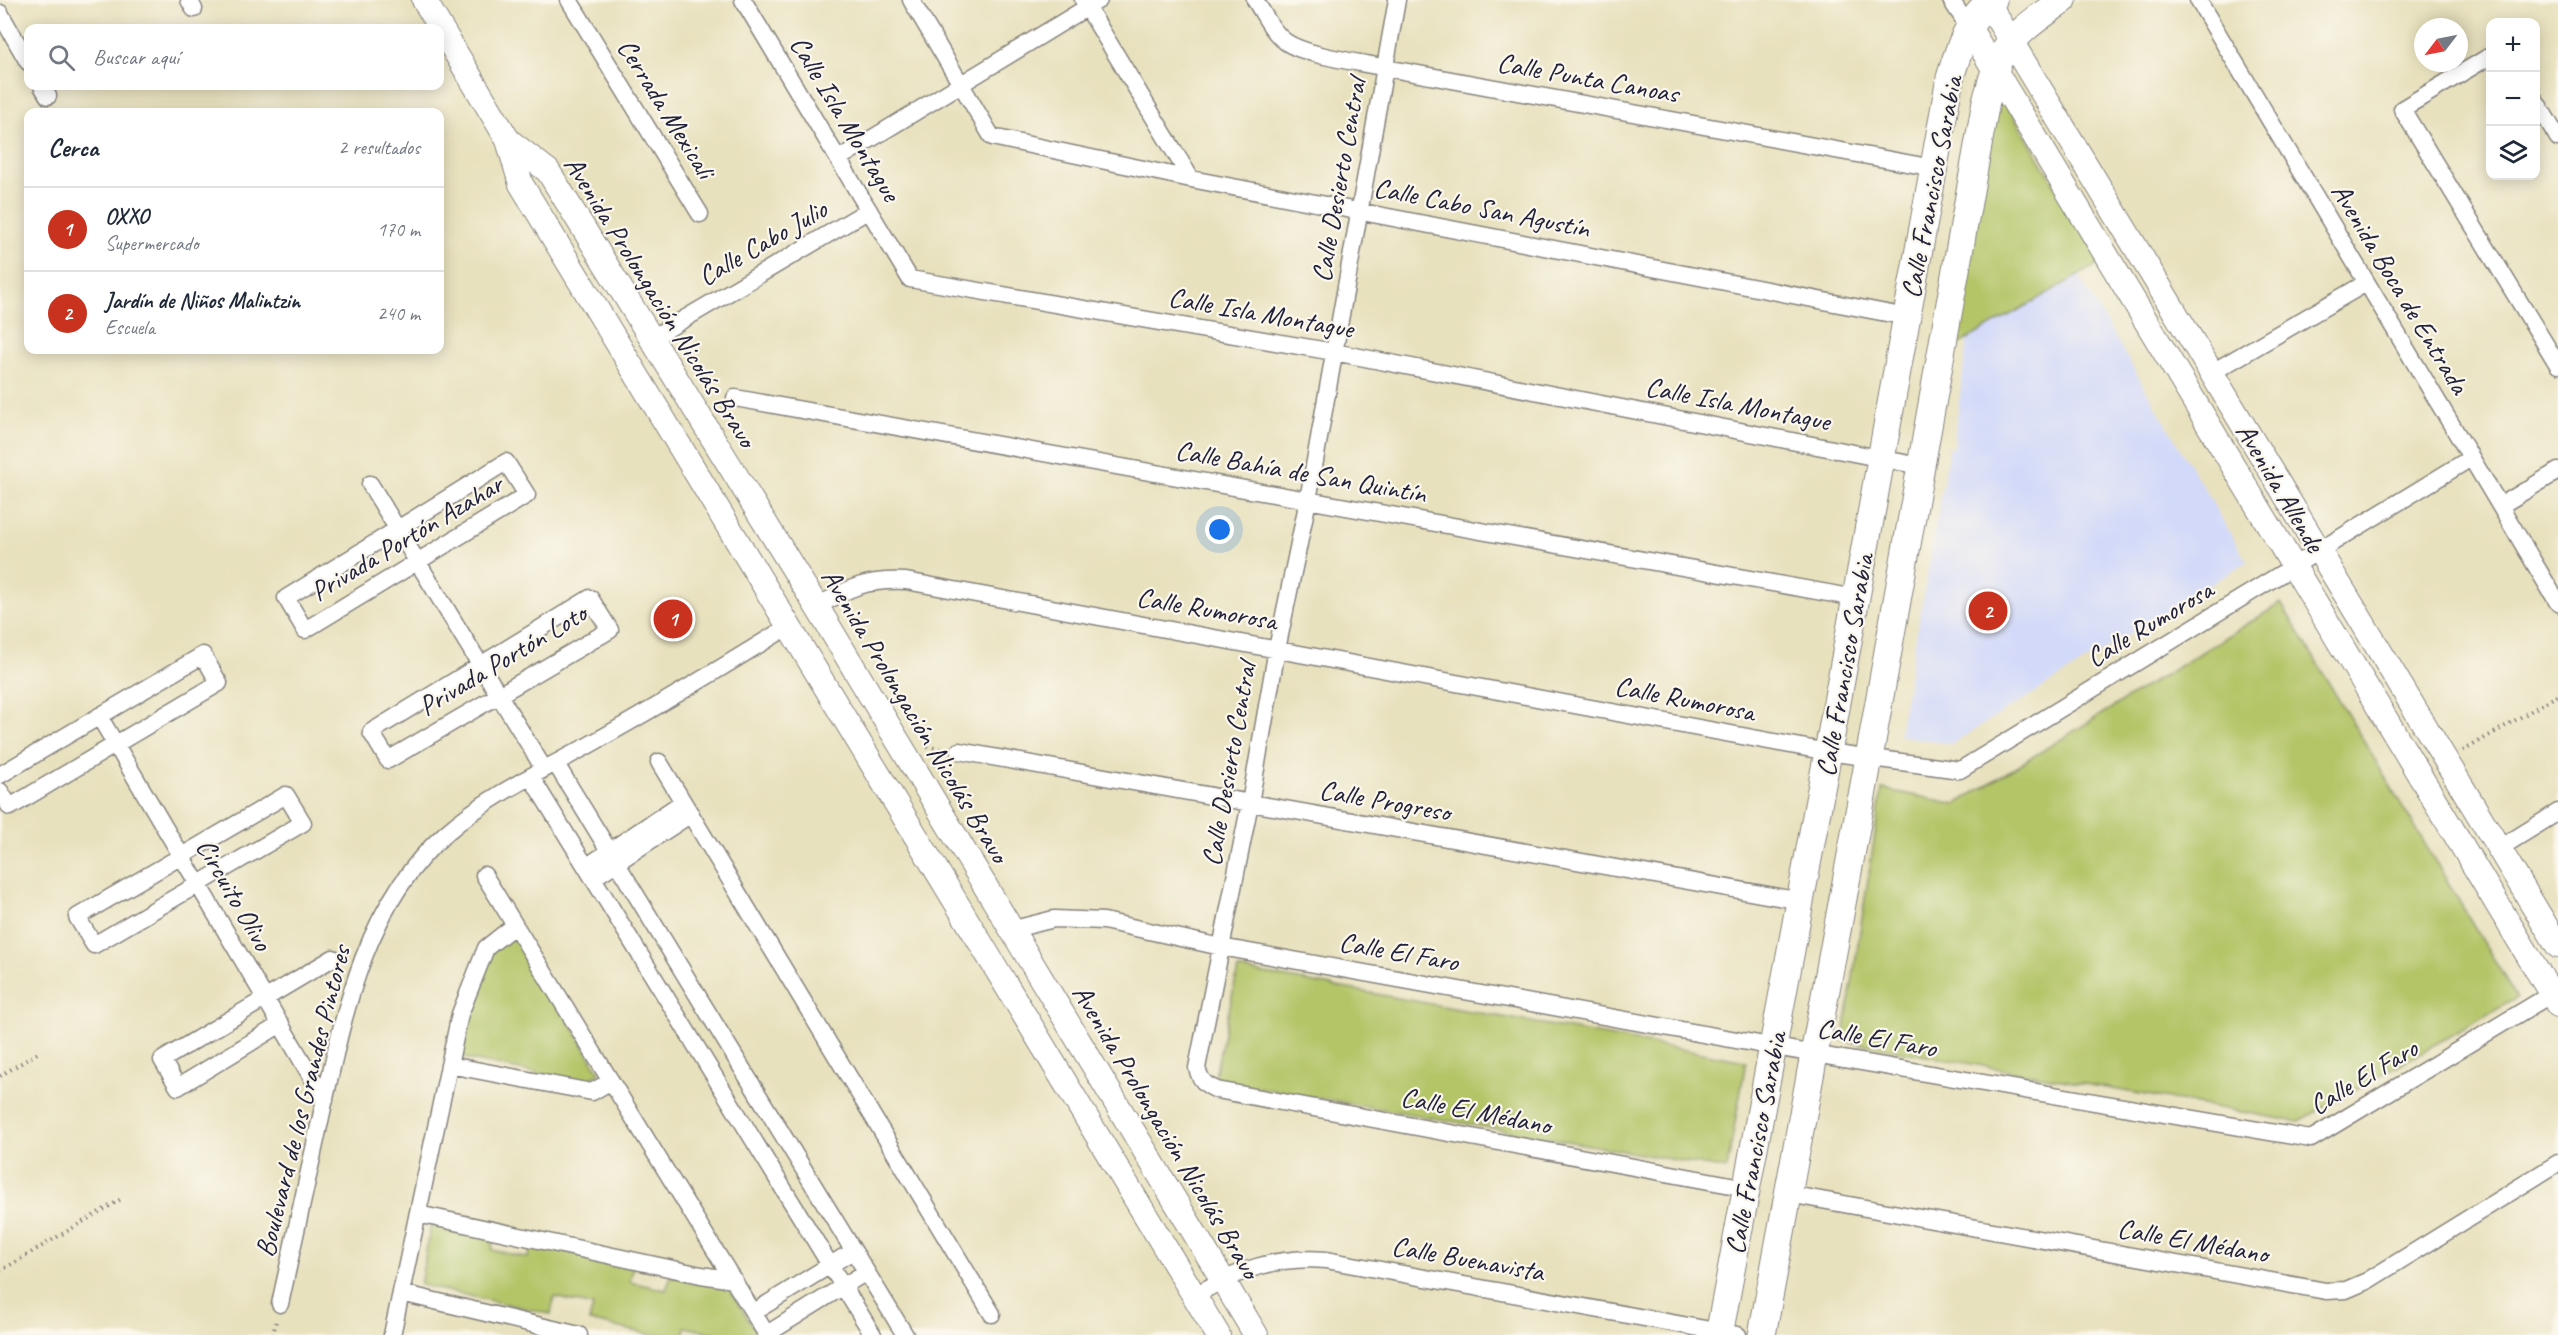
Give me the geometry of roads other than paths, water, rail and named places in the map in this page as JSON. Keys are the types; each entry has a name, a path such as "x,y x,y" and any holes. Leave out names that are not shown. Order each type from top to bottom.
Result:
{"main road":[{"name":"Avenida Prolongación Nicolás Bravo","path":"424,0 438,24"},
{"name":"Calle Francisco Sarabia","path":"1761,1335 1869,758 1986,101 2000,58 2012,42 2034,20 2063,0"},
{"name":"Calle Francisco Sarabia","path":"1726,1334 1747,1188 1950,78 1956,56 1973,20 1989,1"},
{"name":"Avenida Allende","path":"1989,1 2558,946"},
{"name":"Avenida Allende","path":"1970,29 2556,997"},
{"name":"Avenida Prolongación Nicolás Bravo","path":"444,33 508,140 521,184 1218,1335"},
{"name":"Avenida Prolongación Nicolás Bravo","path":"508,140 548,171 817,607 1256,1335"},
{"path":"789,626 817,607"}],"street":[{"name":"Cerrada Mexicali","path":"569,0 700,214"},
{"name":"Calle Isla Montague","path":"743,0 910,279 1334,352 1920,466"},
{"name":"Calle Cabo San Agustín","path":"911,0 992,137 1191,179 1907,317"},
{"name":"Calle Punta Canoas","path":"1255,0 1271,26 1285,41 1301,49 1386,68 1934,168"},
{"name":"Calle Desierto Central","path":"1199,1077 1197,1068 1250,803 1277,649 1308,500 1397,0"},
{"name":"Avenida Allende","path":"1951,0 1970,29"},
{"name":"Avenida Boca de Entrada","path":"2198,0 2558,603"},
{"path":"838,159 1089,2 1191,179"},
{"path":"0,14 24,55"},
{"path":"2486,58 2402,109 2558,365"},
{"path":"2540,109 2558,138"},
{"name":"Calle Cabo Julio","path":"652,338 869,210"},
{"path":"2211,373 2366,283"},
{"name":"Calle Bahía de San Quintín","path":"735,398 1856,598"},
{"name":"Calle Rumorosa","path":"817,607 844,590 865,583 906,580 1828,752 1960,770 2471,458"},
{"name":"Privada Portón Azahar","path":"506,462 527,495 304,630 286,598 398,529 506,462"},
{"path":"2500,506 2558,471"},
{"path":"370,484 544,770 590,872 873,1335"},
{"name":"Privada Portón Loto","path":"591,598 609,630 388,760 371,732 481,665 591,598"},
{"name":"Boulevard de los Grandes Pintores","path":"280,1304 350,997 372,935 391,900 411,871 445,834 482,805 675,696 789,626"},
{"path":"0,775 203,655 219,683 10,807 0,790"},
{"name":"Circuito Olivo","path":"99,716 325,1100"},
{"name":"Calle Progreso","path":"959,751 1801,901"},
{"path":"659,762 992,1314"},
{"path":"544,770 613,857 906,1335"},
{"path":"286,795 303,823 94,945 78,917 182,856 286,795"},
{"path":"590,872 687,808"},
{"path":"2500,848 2558,812"},
{"path":"484,875 767,1335 866,1272"},
{"name":"Calle El Faro","path":"1010,930 1054,919 1104,921 1221,947 1814,1054 2311,1139 2556,997"},
{"path":"392,1335 460,1014 486,948 515,926"},
{"path":"280,1024 178,1087 162,1060 333,958"},
{"path":"449,1065 592,1092 611,1081"},
{"name":"Calle El Médano","path":"1199,1077 1207,1086 1217,1090 1747,1188"},
{"name":"Calle El Médano","path":"1788,1194 2326,1291 2346,1290 2367,1281 2558,1163"},
{"path":"418,1214 701,1275 734,1280"},
{"path":"754,1312 853,1251"},
{"name":"Calle Buenavista","path":"1194,1296 1222,1279 1278,1260 1302,1258 1326,1260 1726,1334"},
{"path":"401,1293 579,1335"}],"place":[{"name":"Jardín de Niños Malintzin","path":"1988,611"},
{"name":"OXXO","path":"673,619"}]}
